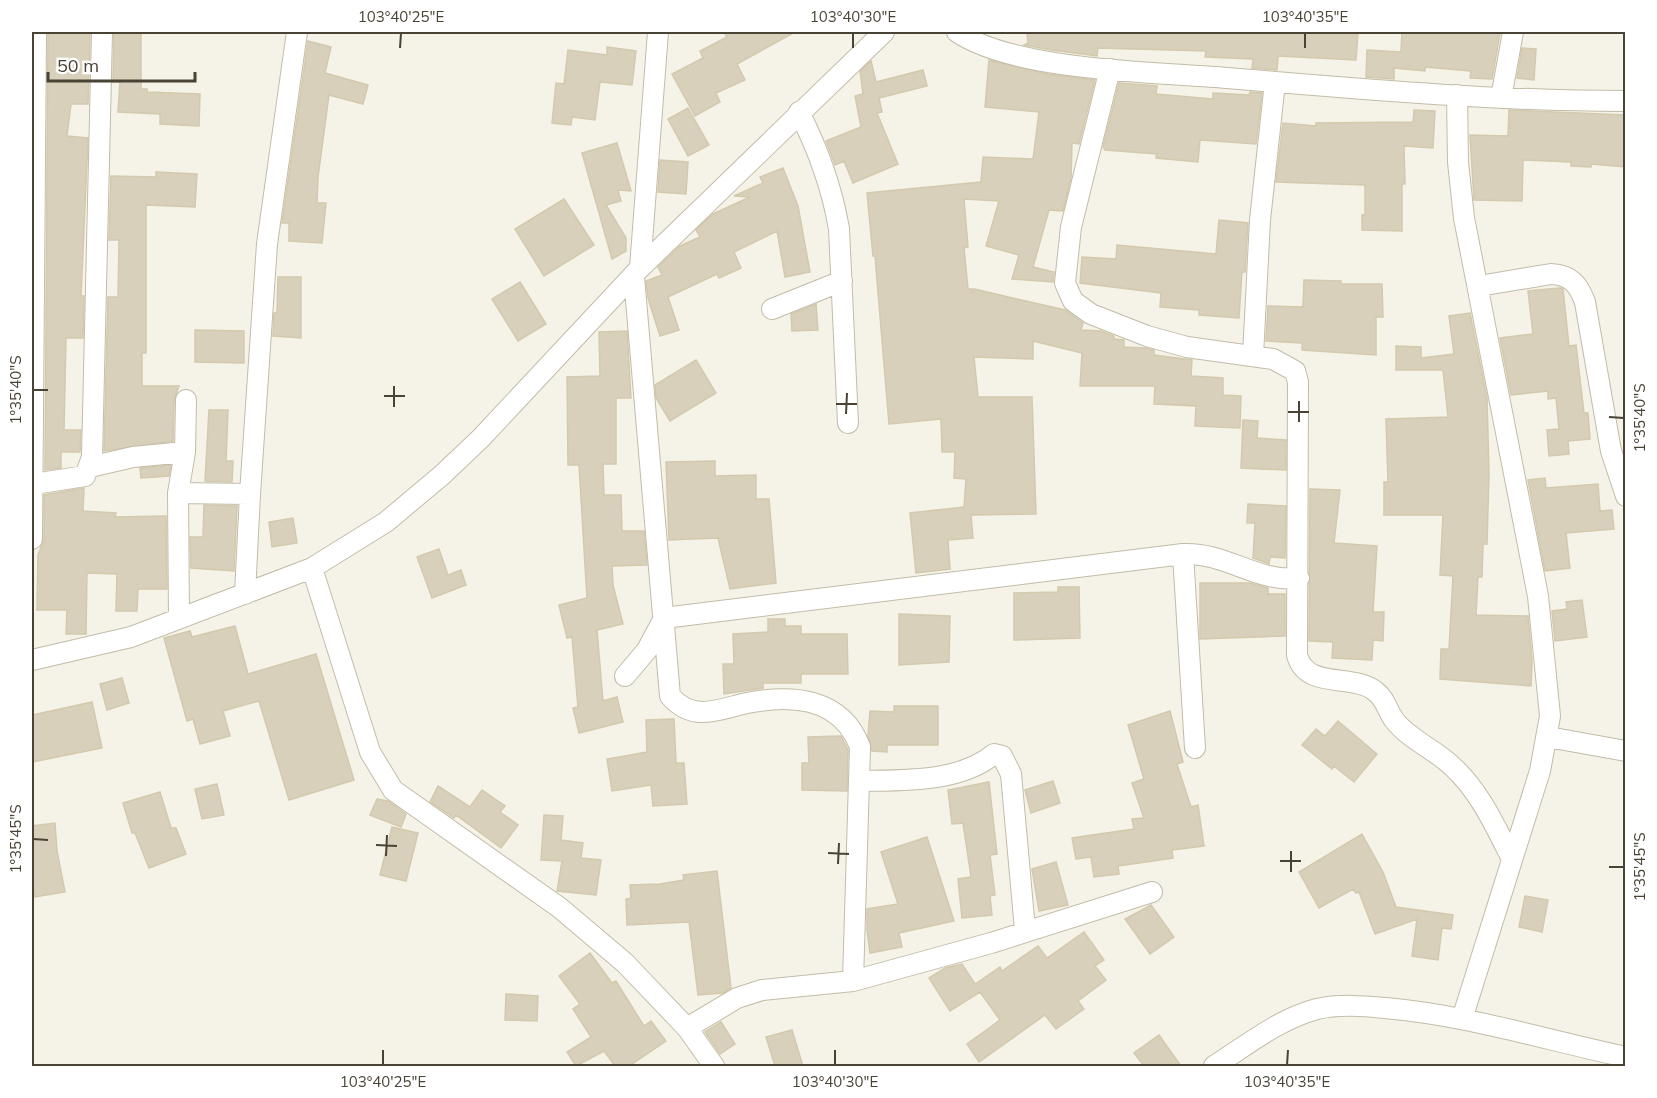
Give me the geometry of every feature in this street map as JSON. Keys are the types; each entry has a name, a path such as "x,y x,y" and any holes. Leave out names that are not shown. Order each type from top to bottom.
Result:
{"street":[{"path":"32,539 36,32"},
{"path":"33,474 78,479 85,476 90,467 94,437 102,32"},
{"path":"245,594 267,244 297,32"},
{"path":"658,32 637,272 670,696 678,705 701,712 776,700 800,700 839,714 853,729 860,747 853,981"},
{"path":"32,660 131,637 312,568 386,522 442,475 481,438 637,272 799,112 884,32"},
{"path":"957,32 992,50 1030,58 1110,69 1501,98 1626,101"},
{"path":"1501,98 1513,32"},
{"path":"1110,69 1071,226 1065,273 1066,289 1073,301 1091,314 1147,336 1186,347 1273,358 1295,371 1298,382 1297,655 1300,664 1306,672 1317,676 1358,682 1377,692 1385,701 1395,722 1452,766 1477,793 1512,859"},
{"path":"1253,356 1260,220 1275,82"},
{"path":"1457,95 1458,162 1464,218 1538,596 1549,685 1548,737 1462,1018"},
{"path":"799,112 813,138 834,200 839,229 848,423"},
{"path":"1479,286 1551,274 1563,275 1578,286 1585,302 1611,451 1626,496"},
{"path":"772,309 842,281"},
{"path":"179,618 178,494 185,452 186,400"},
{"path":"90,467 133,457 185,452"},
{"path":"178,494 250,494"},
{"path":"664,618 1183,554 1215,556 1272,578 1299,578"},
{"path":"1183,554 1195,748"},
{"path":"312,568 370,752 393,790 560,908 625,963 687,1028 714,1066"},
{"path":"624,676 647,650 664,618"},
{"path":"1548,737 1626,751"},
{"path":"859,781 906,780 943,775 973,768 994,754 1002,756 1011,774 1025,930"},
{"path":"687,1028 737,998 762,990 853,981 1152,892"},
{"path":"1214,1066 1271,1029 1319,1009 1354,1005 1412,1010 1462,1018 1626,1057"}],"building":[{"path":"48,32 90,32 88,104 71,104 67,136 88,138 81,296 84,296 83,338 66,338 64,430 81,430 80,452 61,452 61,468 45,470"},
{"path":"114,32 141,32 141,89 147,89 147,92 200,94 199,126 160,124 160,114 118,112 120,82 113,82"},
{"path":"724,32 795,32 737,64 745,80 716,93 720,102 695,116 672,74 703,58 700,51 727,37"},
{"path":"1027,32 1358,32 1356,60 1278,56 1277,70 1252,68 1253,59 1205,57 1206,51 1098,48 1097,56 1051,50 1024,45 1028,43"},
{"path":"1402,32 1500,33 1492,79 1470,78 1471,71 1425,67 1425,71 1394,68 1394,79 1366,77 1367,50 1401,52"},
{"path":"308,41 331,47 325,73 368,85 363,104 329,95 318,177 317,203 326,203 322,243 289,241 289,223 282,223"},
{"path":"607,47 636,51 632,85 600,82 595,120 572,117 571,125 552,123 556,83 564,84 568,50 607,55"},
{"path":"1522,48 1536,49 1534,80 1517,78"},
{"path":"989,60 1047,74 1095,80 1079,144 1072,143 1071,178 1063,211 1049,210 1033,267 1054,272 1053,282 1012,279 1019,255 986,246 999,201 964,199 968,247 964,248 968,289 972,289 972,294 974,289 1065,310 1083,323 1081,330 1101,331 1114,336 1114,339 1124,340 1124,347 1146,348 1154,350 1154,355 1192,360 1191,376 1223,378 1223,395 1241,396 1240,428 1195,426 1196,406 1154,404 1155,386 1080,386 1082,353 1033,341 1033,359 974,357 978,397 1032,397 1036,514 971,515 973,538 948,540 950,569 916,573 910,513 964,507 966,479 954,478 955,452 942,452 941,419 889,424 875,256 873,256 867,193 981,182 983,157 1033,159 1039,112 985,107"},
{"path":"871,61 876,82 923,70 927,86 879,98 882,112 877,113 898,164 853,183 844,161 835,165 826,141 861,127 855,96 863,94 860,71"},
{"path":"1119,83 1157,86 1156,94 1213,99 1213,93 1249,95 1250,92 1262,93 1256,144 1200,140 1198,162 1156,158 1157,154 1105,150 1103,147"},
{"path":"688,108 709,145 688,156 668,119"},
{"path":"1414,110 1435,111 1433,148 1404,146 1405,184 1402,184 1402,231 1362,230 1362,215 1365,215 1365,185 1276,182 1283,123 1316,126 1316,123 1413,122"},
{"path":"1509,110 1626,115 1626,167 1591,164 1591,167 1571,166 1571,162 1523,160 1522,201 1474,200 1470,135 1508,136"},
{"path":"617,143 631,191 618,190 621,201 606,205 626,238 626,251 612,259 582,153"},
{"path":"660,160 688,162 686,194 658,192"},
{"path":"783,168 798,206 810,272 785,277 777,231 734,252 741,268 719,278 717,274 668,297 679,330 660,336 648,298 646,281 662,275 658,267 680,246 700,237 696,230 713,214 750,197 734,196 763,183 760,177"},
{"path":"156,172 197,174 195,207 146,205 146,353 142,353 142,386 179,386 174,400 173,441 104,451 108,297 118,297 119,240 109,240 111,176 156,177"},
{"path":"564,199 594,245 544,276 515,229"},
{"path":"1219,220 1248,223 1239,318 1199,315 1199,310 1160,307 1161,293 1080,283 1082,257 1116,259 1117,245 1216,254"},
{"path":"278,277 301,277 301,338 273,336 274,313 277,313"},
{"path":"1304,280 1341,281 1341,284 1382,284 1383,317 1376,317 1376,355 1302,350 1302,343 1266,341 1268,306 1303,307"},
{"path":"520,282 546,324 518,341 492,299"},
{"path":"1563,289 1569,346 1576,345 1584,413 1588,413 1590,439 1568,441 1569,454 1549,456 1547,430 1559,429 1556,398 1548,399 1548,391 1511,395 1500,338 1533,334 1528,291"},
{"path":"816,304 818,330 792,331 791,314"},
{"path":"1470,313 1487,398 1489,474 1487,544 1483,544 1482,577 1478,577 1476,615 1528,616 1532,660 1531,686 1440,679 1441,649 1449,649 1453,576 1440,575 1443,515 1384,515 1384,482 1388,482 1386,419 1448,417 1443,370 1396,370 1396,346 1421,347 1421,358 1454,354 1449,316"},
{"path":"195,330 244,331 244,363 195,362"},
{"path":"627,331 631,398 616,398 616,464 603,464 604,495 621,495 622,531 644,531 647,565 612,566 613,585 623,624 597,630 603,701 617,697 623,722 579,733 573,708 578,707 572,637 567,638 559,605 587,598 579,465 568,465 567,377 600,376 599,332"},
{"path":"696,360 716,393 670,421 656,398 655,385"},
{"path":"209,410 228,410 226,461 233,461 232,482 205,481"},
{"path":"1243,420 1258,421 1257,438 1286,440 1286,470 1241,468"},
{"path":"715,461 715,476 756,475 756,499 769,499 776,583 730,589 718,538 669,540 666,462"},
{"path":"171,465 169,476 141,478 140,468"},
{"path":"1545,478 1546,488 1598,484 1600,511 1612,510 1614,529 1566,533 1570,568 1545,571 1528,480"},
{"path":"84,488 83,511 116,513 115,517 166,516 167,589 138,589 137,611 116,611 117,574 87,573 86,634 66,634 67,610 37,610 38,555 44,539 44,495"},
{"path":"1310,489 1340,490 1334,543 1377,546 1373,612 1384,612 1383,641 1373,640 1372,660 1332,658 1333,642 1309,641"},
{"path":"1248,504 1286,506 1285,558 1270,557 1269,564 1253,558 1255,523 1247,523"},
{"path":"204,505 237,506 234,571 191,568 190,537 203,537"},
{"path":"293,518 297,543 272,547 269,522"},
{"path":"439,549 448,575 461,570 466,585 432,598 417,557"},
{"path":"1200,583 1250,583 1268,588 1268,594 1285,594 1285,636 1200,639"},
{"path":"1058,587 1079,587 1080,638 1014,640 1014,593 1058,592"},
{"path":"1582,600 1587,637 1555,641 1552,611 1567,609 1566,602"},
{"path":"899,614 950,616 949,662 899,665"},
{"path":"768,619 785,619 785,626 801,626 801,634 847,634 848,674 801,674 801,683 763,683 763,688 724,694 723,664 734,664 733,634 768,632"},
{"path":"235,626 248,674 316,654 354,780 289,800 259,701 223,711 230,736 200,744 193,719 187,721 164,638 190,631 192,637"},
{"path":"122,678 129,703 107,710 100,684"},
{"path":"92,702 102,748 32,762 32,715"},
{"path":"894,706 938,706 938,745 887,745 887,752 872,751 868,736 870,711 894,712"},
{"path":"1170,711 1183,762 1177,764 1191,807 1198,805 1204,846 1172,850 1173,858 1118,866 1119,874 1094,877 1091,857 1076,859 1072,838 1134,829 1132,819 1144,818 1132,783 1144,779 1128,725"},
{"path":"674,719 676,763 684,763 687,804 653,806 651,785 612,791 607,759 647,752 646,720"},
{"path":"1338,721 1377,754 1354,782 1334,766 1332,769 1302,745 1316,729 1325,736"},
{"path":"841,736 848,750 847,791 802,790 802,763 809,763 808,737"},
{"path":"1053,781 1060,803 1031,813 1025,790"},
{"path":"989,782 997,854 990,855 995,895 990,896 992,915 962,918 958,879 971,877 963,823 952,824 948,790"},
{"path":"217,784 224,815 202,819 195,789"},
{"path":"438,786 470,807 482,790 505,806 500,812 518,825 501,848 456,815 454,818 430,802"},
{"path":"160,792 171,828 176,828 186,854 149,868 135,833 132,833 123,803"},
{"path":"377,799 388,801 406,814 401,827 370,815"},
{"path":"544,815 563,816 561,840 583,843 581,858 601,860 596,895 557,891 562,861 541,860"},
{"path":"55,823 57,851 65,892 35,897 32,881 32,826"},
{"path":"392,827 418,833 406,881 380,875"},
{"path":"1362,834 1383,872 1396,907 1453,915 1451,929 1442,928 1438,960 1412,956 1417,919 1375,934 1359,892 1356,893 1353,889 1319,908 1299,872"},
{"path":"927,837 954,921 899,933 902,947 870,953 867,909 898,904 881,852"},
{"path":"1056,862 1068,905 1039,911 1032,869"},
{"path":"717,871 731,988 723,993 698,995 689,922 627,925 626,899 631,898 630,885 660,884 684,880 683,875"},
{"path":"1525,896 1548,900 1542,932 1519,927"},
{"path":"1151,905 1174,937 1150,954 1125,919"},
{"path":"1084,932 1104,960 1095,966 1106,980 1078,1001 1084,1009 1056,1029 1045,1015 979,1062 967,1044 1000,1020 980,992 950,1011 929,978 945,968 962,964 975,984 1000,967 1002,971 1038,946 1047,958"},
{"path":"590,953 612,983 616,981 644,1026 651,1021 666,1041 629,1066 615,1066 604,1051 576,1066 567,1052 591,1037 573,1009 580,1004 559,976"},
{"path":"506,994 538,996 537,1021 505,1020"},
{"path":"721,1022 735,1044 720,1054 705,1032"},
{"path":"792,1030 803,1066 775,1066 766,1037"},
{"path":"1159,1035 1181,1066 1144,1066 1134,1053"}]}
